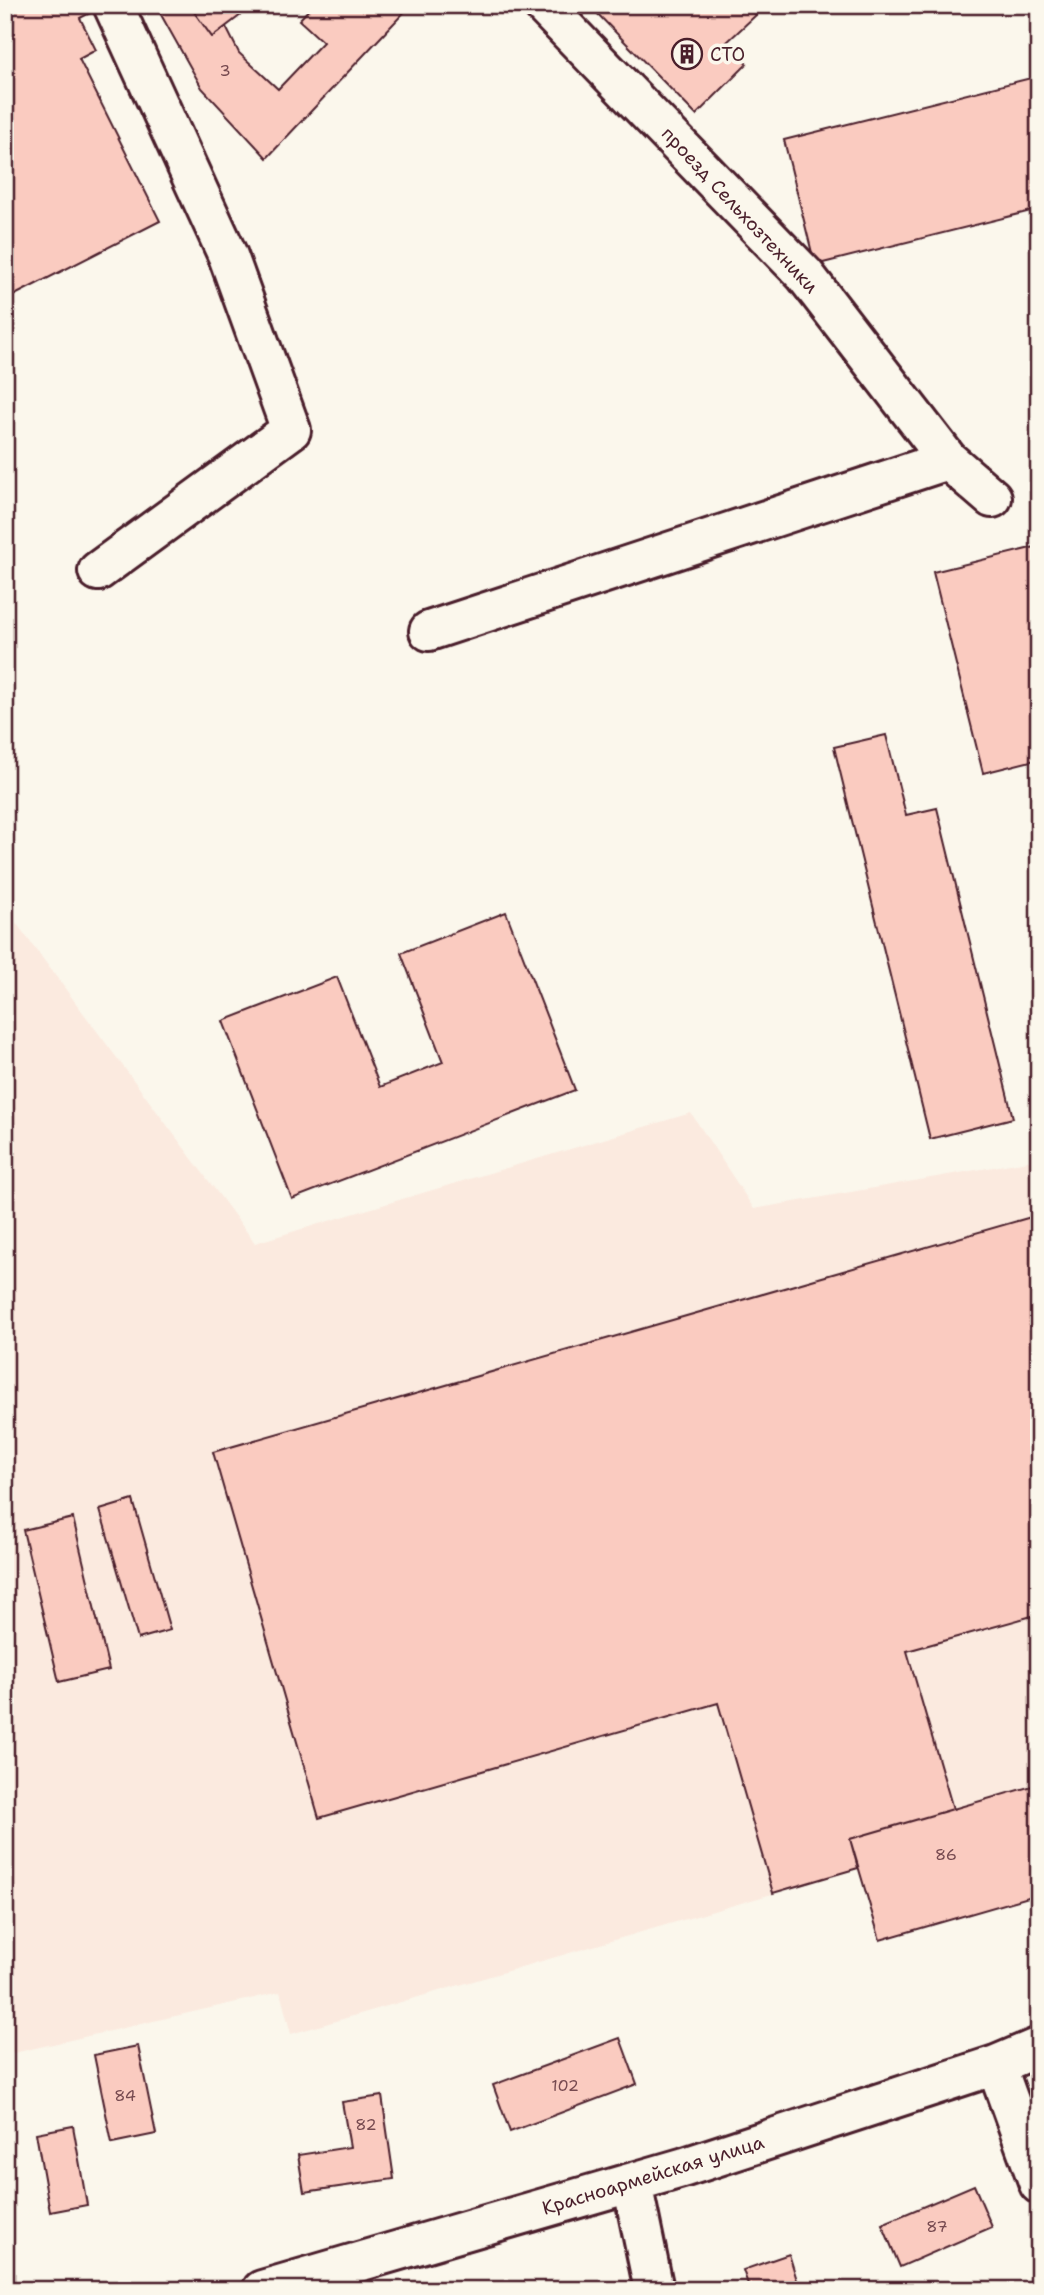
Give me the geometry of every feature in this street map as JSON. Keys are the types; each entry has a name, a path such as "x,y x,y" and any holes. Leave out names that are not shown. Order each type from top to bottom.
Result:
{"street":[{"path":"98,571 291,430 228,256 113,5"},
{"name":"проезд Сельхозтехники","path":"543,5 805,275 948,460 992,498"},
{"path":"429,631 948,460"},
{"name":"Красноармейская улица","path":"262,2290 632,2183 996,2065 1039,2047"},
{"path":"996,2065 1039,2184"},
{"path":"632,2183 654,2290"}],"shaded area":[{"path":"5,908 255,1243 691,1113 754,1209 1039,1159 1039,1894 880,1940 858,1869 291,2034 280,1992 5,2055"}],"building":[{"path":"5,5 89,5 92,12 80,18 96,50 79,59 160,221 5,300"},
{"path":"171,5 189,5 212,37 226,27 239,53 278,89 323,42 299,20 313,5 411,5 267,158 202,88 160,13"},
{"path":"189,5 254,5 212,37"},
{"name":"СТО","path":"589,5 746,5 756,15 726,43 747,64 696,115"},
{"path":"1039,76 1039,209 815,265 784,140"},
{"path":"1039,546 1039,759 983,773 933,572"},
{"path":"886,735 906,815 937,808 1013,1118 930,1139 834,747"},
{"path":"506,912 575,1090 292,1199 223,1021 337,977 380,1087 443,1062 401,953"},
{"path":"1038,1215 1039,1639 1032,1616 907,1651 953,1809 850,1839 858,1868 773,1893 718,1703 319,1818 213,1452"},
{"path":"133,1500 170,1630 138,1639 100,1510"},
{"path":"73,1518 109,1670 59,1682 23,1530"},
{"path":"1039,1784 1039,1894 880,1940 850,1839"},
{"path":"620,2038 637,2084 510,2132 493,2085"},
{"path":"138,2046 156,2134 112,2143 94,2055"},
{"path":"382,2096 394,2179 304,2192 298,2155 350,2147 342,2102"},
{"path":"73,2126 87,2205 50,2212 36,2133"},
{"path":"974,2185 992,2227 900,2267 882,2224"},
{"path":"789,2254 800,2290 750,2290 743,2270"}],"place":[{"name":"СТО","path":"687,54"}]}
